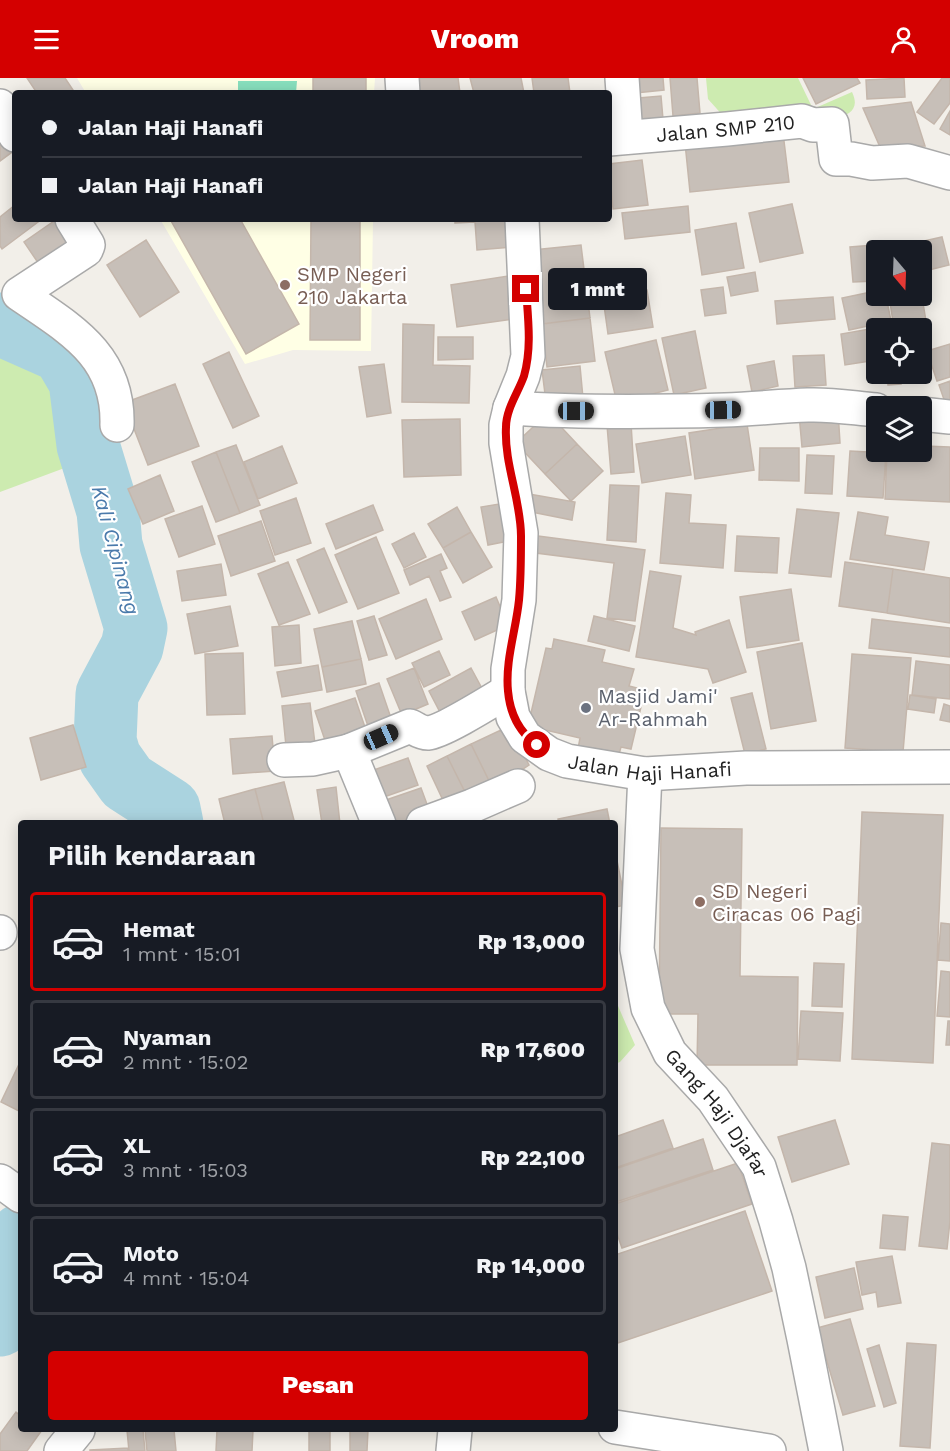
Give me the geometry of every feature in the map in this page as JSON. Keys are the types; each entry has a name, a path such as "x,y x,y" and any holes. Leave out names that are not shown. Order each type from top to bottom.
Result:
{"street":[{"path":"618,137 621,78"},
{"path":"0,106 12,129"},
{"name":"Jalan SMP 210","path":"618,137 802,121 813,125 832,124 836,159 872,163 908,161 950,173"},
{"path":"74,222 86,239 88,245 86,250 10,287 88,345 106,370 115,391 117,425"},
{"name":"Jalan Haji Hanafi","path":"522,222 529,336 528,356 523,376 510,408 506,425 506,443 521,533 519,600 508,669 508,691 513,717 525,737 549,754 567,761 645,774 746,768 950,767"},
{"path":"510,408 661,412 770,409 808,405 866,408"},
{"path":"932,415 950,417"},
{"path":"284,760 313,759 349,751 410,726 418,731 429,733 465,716 508,691"},
{"path":"349,751 378,820"},
{"name":"Gang Haji Djafar","path":"645,774 637,949 648,1008 670,1053 713,1099 759,1167 789,1268 826,1451"},
{"path":"434,820 518,786"},
{"path":"0,1181 18,1194"},
{"path":"618,1428 670,1443 769,1451"},
{"path":"61,1451 76,1432"},
{"path":"453,1451 455,1432"}],"shaded area":[{"path":"77,78 375,78 374,90 84,90"},
{"name":"SMP Negeri 210 Jakarta","path":"162,222 373,222 371,351 293,350 245,364"}],"green space":[{"path":"706,78 798,78 813,109 852,92 855,103 849,113 836,119 725,118 708,99"},
{"path":"238,81 297,81 296,90 238,90"},
{"path":"0,336 39,351 53,372 71,415 78,463 0,492"},
{"path":"618,1006 635,1045 618,1063"}],"building":[{"path":"27,78 65,78 73,90 35,90"},
{"path":"313,78 366,78 366,90 313,90"},
{"path":"414,78 458,78 460,90 416,90"},
{"path":"470,78 521,78 523,90 473,90"},
{"path":"532,78 568,78 570,90 534,90"},
{"path":"625,78 663,78 664,90 626,94"},
{"path":"670,78 697,78 700,113 673,116"},
{"path":"803,78 857,78 860,83 816,104"},
{"path":"904,78 905,97 867,99 866,80"},
{"path":"942,78 950,78 950,103 934,124 917,112"},
{"path":"661,96 664,131 630,134 627,99"},
{"path":"911,102 925,146 880,147 863,108"},
{"path":"950,111 950,135 940,129"},
{"path":"0,126 12,145 12,152 0,161"},
{"path":"783,133 789,182 690,192 685,143"},
{"path":"642,160 648,205 613,209 612,164"},
{"path":"792,204 803,253 760,262 749,213"},
{"path":"688,206 690,232 625,239 622,213"},
{"path":"12,207 12,222 38,222 2,249 0,246 0,217"},
{"path":"53,222 60,222 82,247 45,273 24,242"},
{"path":"172,222 242,222 299,324 246,354"},
{"path":"311,222 360,222 360,340 310,340"},
{"path":"475,222 511,222 513,247 477,250"},
{"path":"736,223 744,268 702,275 695,230"},
{"path":"942,237 949,265 932,269 932,240 929,240"},
{"path":"146,240 179,292 140,317 107,265"},
{"path":"581,245 590,318 542,324 533,250"},
{"path":"866,246 866,281 853,282 850,247"},
{"path":"755,272 758,291 731,296 727,277"},
{"path":"508,276 514,319 457,327 451,285"},
{"path":"723,287 726,313 705,316 701,290"},
{"path":"647,290 653,327 608,334 603,298"},
{"path":"866,293 866,306 888,306 890,318 866,318 866,326 849,330 842,298"},
{"path":"833,297 835,319 777,324 775,301"},
{"path":"891,306 924,306 926,318 892,318"},
{"path":"590,318 595,361 547,367 542,324"},
{"path":"403,324 434,325 433,365 470,366 469,403 402,402"},
{"path":"866,330 866,362 845,365 841,334"},
{"path":"695,331 706,388 674,395 662,338"},
{"path":"438,337 473,337 473,359 438,360"},
{"path":"656,340 668,390 617,403 605,352"},
{"path":"950,344 950,377 937,381 932,366 932,349"},
{"path":"229,352 259,416 233,428 203,364"},
{"path":"824,355 826,385 795,387 793,356"},
{"path":"774,361 778,386 752,392 747,366"},
{"path":"384,364 391,413 367,417 359,367"},
{"path":"580,366 583,398 546,402 542,370"},
{"path":"950,381 950,410 948,411 939,385"},
{"path":"175,384 199,446 148,465 124,403"},
{"path":"838,411 840,443 802,447 799,414"},
{"path":"548,413 577,444 545,474 516,443"},
{"path":"460,419 461,475 404,477 402,420"},
{"path":"631,423 634,472 611,474 607,425"},
{"path":"747,424 754,470 695,479 689,433"},
{"path":"685,436 691,475 642,483 636,444"},
{"path":"577,444 603,471 571,501 545,474"},
{"path":"236,445 260,505 240,513 216,452"},
{"path":"282,446 297,483 258,499 244,462"},
{"path":"932,446 950,447 950,502 885,499 887,462 932,462"},
{"path":"760,448 799,448 799,481 759,480"},
{"path":"850,451 866,452 866,462 885,462 883,498 847,496"},
{"path":"216,452 240,513 216,522 192,462"},
{"path":"807,455 834,456 832,494 805,493"},
{"path":"160,475 174,511 143,524 128,489"},
{"path":"610,485 639,486 636,542 607,540"},
{"path":"666,493 691,495 689,523 726,525 723,568 660,563"},
{"path":"529,494 575,502 572,520 526,511"},
{"path":"296,498 311,543 275,555 260,511"},
{"path":"511,502 519,539 488,545 481,507"},
{"path":"373,505 383,530 336,549 326,524"},
{"path":"202,506 215,544 179,557 165,519"},
{"path":"457,507 471,532 443,548 428,524"},
{"path":"797,509 839,513 831,577 789,573"},
{"path":"858,512 888,517 885,535 929,542 924,570 850,559"},
{"path":"261,521 275,561 231,576 218,536"},
{"path":"471,532 492,567 463,583 443,548"},
{"path":"414,533 426,557 404,568 392,544"},
{"path":"538,536 645,550 635,621 607,618 614,563 536,553"},
{"path":"737,536 779,538 777,573 735,571"},
{"path":"376,537 399,593 358,609 335,555"},
{"path":"324,548 347,602 319,613 297,560"},
{"path":"441,554 447,568 440,571 451,597 440,601 429,576 410,585 404,570"},
{"path":"288,562 310,614 279,625 258,574"},
{"path":"845,562 893,569 887,613 839,606"},
{"path":"221,564 226,595 182,601 177,571"},
{"path":"893,569 950,578 950,623 887,613"},
{"path":"650,571 681,576 673,628 696,635 695,632 729,620 746,672 713,683 708,669 636,657"},
{"path":"791,589 799,640 747,648 740,597"},
{"path":"496,597 508,625 475,640 462,612"},
{"path":"426,599 442,639 396,659 379,619"},
{"path":"230,606 238,646 195,654 187,614"},
{"path":"374,616 387,655 369,660 357,621"},
{"path":"594,616 635,626 629,651 588,641"},
{"path":"872,619 950,628 950,657 869,648"},
{"path":"352,621 361,659 322,667 314,629"},
{"path":"299,625 301,663 275,666 272,627"},
{"name":"Masjid Jami' Ar-Rahmah","path":"554,639 605,650 602,662 634,669 629,686 645,690 631,749 621,747 618,758 578,749 580,738 528,726 546,648 552,649"},
{"path":"802,643 816,721 771,729 757,652"},
{"path":"439,651 450,675 424,687 412,663"},
{"path":"243,653 245,714 207,715 205,654"},
{"path":"852,654 911,658 903,752 845,748"},
{"path":"361,659 366,684 327,692 322,667"},
{"path":"916,661 950,665 950,699 912,695"},
{"path":"318,665 322,690 282,697 277,672"},
{"path":"414,668 428,704 402,715 387,679"},
{"path":"471,668 485,694 442,716 429,691"},
{"path":"379,683 392,721 369,729 356,691"},
{"path":"752,693 766,749 745,754 731,698"},
{"path":"910,695 936,699 934,713 908,709"},
{"path":"355,698 368,736 328,749 315,711"},
{"path":"310,703 316,752 287,756 282,706"},
{"path":"944,704 950,706 950,722 940,720"},
{"path":"73,725 86,767 41,780 30,738"},
{"path":"501,730 507,741 515,737 529,765 493,789 471,744"},
{"path":"272,736 275,771 233,774 230,739"},
{"path":"471,744 493,789 469,800 447,756"},
{"path":"447,756 469,800 448,811 427,766"},
{"path":"408,758 418,785 381,798 371,771"},
{"path":"284,782 294,820 263,820 255,789"},
{"path":"336,787 340,820 321,820 317,790"},
{"path":"421,788 431,815 417,820 390,820 383,801"},
{"path":"255,789 263,820 224,820 219,799"},
{"path":"607,809 609,820 558,820"},
{"path":"862,812 943,815 933,1063 852,1059"},
{"name":"SD Negeri Ciracas 06 Pagi","path":"661,828 742,829 740,976 798,977 797,1065 697,1065 698,1014 659,1014"},
{"path":"618,866 626,905 618,906"},
{"path":"941,923 950,924 950,961 938,960"},
{"path":"814,963 844,964 842,1007 812,1006"},
{"path":"941,971 950,972 950,1017 937,1016"},
{"path":"801,1011 843,1013 840,1061 798,1059"},
{"path":"948,1021 950,1021 950,1045 946,1045"},
{"path":"18,1066 18,1110 1,1102"},
{"path":"663,1120 673,1148 618,1167 618,1136"},
{"path":"835,1120 849,1164 792,1182 778,1137"},
{"path":"703,1139 713,1170 618,1201 618,1168"},
{"path":"932,1143 950,1145 950,1221 947,1249 919,1246"},
{"path":"738,1163 752,1204 622,1248 618,1237 618,1203"},
{"path":"745,1211 772,1291 618,1343 618,1254"},
{"path":"883,1215 908,1217 905,1250 880,1248"},
{"path":"892,1256 901,1303 878,1307 876,1292 862,1295 856,1262"},
{"path":"854,1268 863,1309 825,1318 816,1277"},
{"path":"850,1319 875,1406 843,1415 817,1328"},
{"path":"907,1343 936,1345 930,1448 900,1446"},
{"path":"879,1345 896,1403 884,1407 867,1349"},
{"path":"16,1412 18,1414 18,1432 41,1432 27,1451 0,1451 0,1434"},
{"path":"127,1432 143,1432 145,1451 129,1451"},
{"path":"145,1432 174,1432 176,1451 147,1451"},
{"path":"217,1432 253,1432 252,1451 216,1451"},
{"path":"309,1432 330,1432 330,1451 309,1451"},
{"path":"350,1432 368,1432 367,1451 350,1451"},
{"path":"128,1448 128,1451 90,1451 90,1450"}],"waterway":[{"name":"Kali Cipinang","path":"0,324 63,352 80,381 88,445 108,511 111,545 136,628 132,647 107,694 105,741 110,758 127,782 169,809 171,820"},
{"name":"Kali Cipinang","path":"0,1325 3,1321 10,1274 18,1246"}],"place":[{"name":"SMP Negeri 210 Jakarta","path":"285,285"},
{"name":"Masjid Jami' Ar-Rahmah","path":"586,708"},
{"name":"SD Negeri Ciracas 06 Pagi","path":"700,902"}],"route":[{"path":"526,289 528,356 506,425 506,443 521,533 519,600 508,669 508,691 513,717 525,737 537,745"}]}
